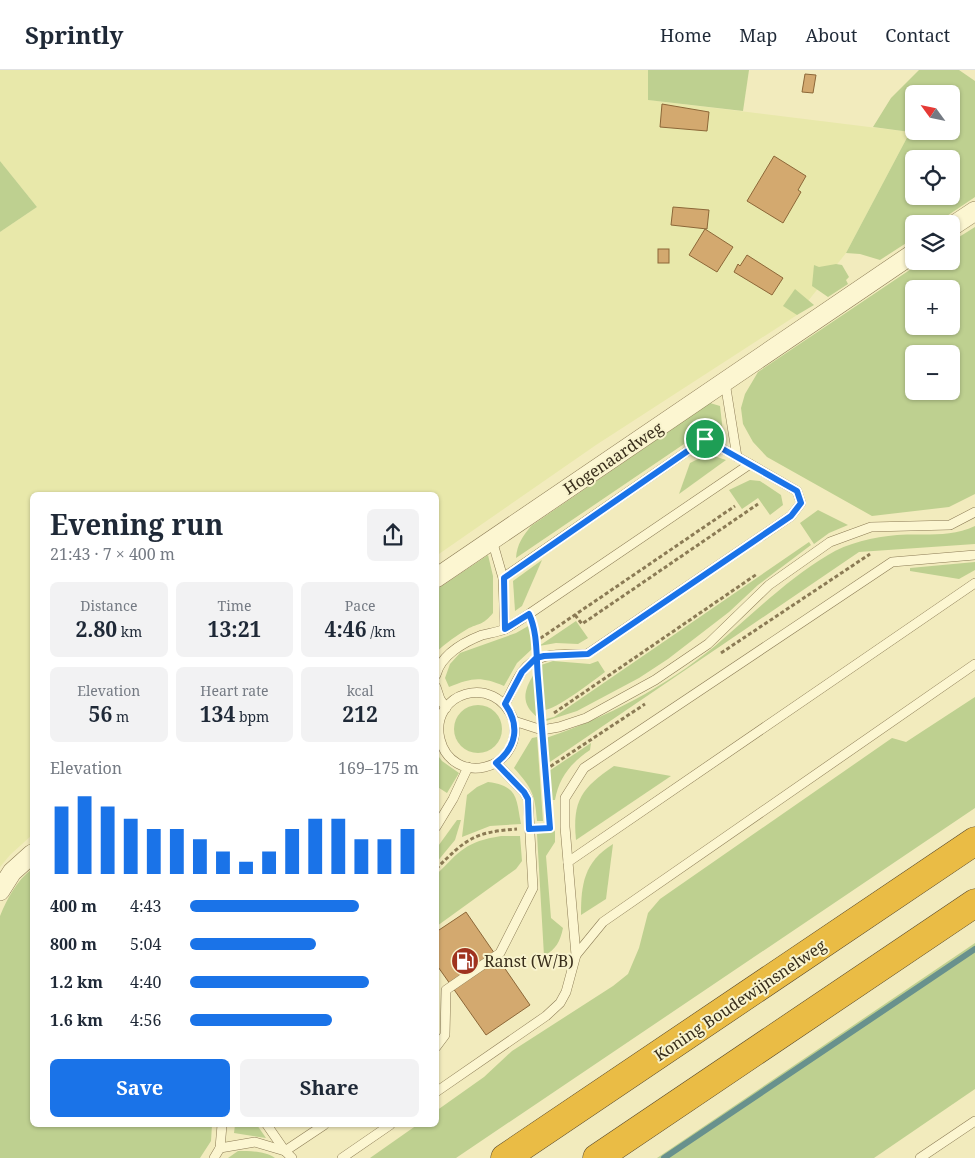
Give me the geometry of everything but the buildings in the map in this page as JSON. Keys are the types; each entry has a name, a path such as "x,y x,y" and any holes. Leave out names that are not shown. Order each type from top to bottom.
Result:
{"highway":[{"name":"Koning Boudewijnsnelweg","path":"506,1158 975,841"},
{"path":"597,1158 975,903"}],"street":[{"path":"960,221 975,211"},
{"name":"Hogenaardweg","path":"439,576 905,259"},
{"path":"0,891 12,872 30,856"}],"lane":[{"path":"725,382 736,457"},
{"path":"504,578 705,439 797,491 801,503 791,516 588,654 536,658 522,672 505,704"},
{"path":"439,668 453,651 482,635 505,629 529,614 750,464"},
{"path":"514,721 542,730 560,727 586,718 655,680 708,644 769,585 830,542 871,527 950,525 975,512"},
{"path":"492,540 504,578 505,629"},
{"path":"439,1090 546,1016 560,1002 566,992 576,955 565,827 565,798 584,768 892,562 975,555"},
{"path":"568,862 975,584"},
{"path":"576,955 603,922 975,664"},
{"path":"439,725 446,708 461,696 470,693 488,694 505,704 514,721 515,729 512,745 503,758 483,768 468,767 460,764 447,753 439,733"},
{"path":"439,696 446,708"},
{"path":"439,1043 445,1035 446,990 500,953 533,888 528,799 524,792 496,763"},
{"path":"439,822 453,799 468,767"},
{"path":"920,1158 975,1120"},
{"path":"214,1158 220,1148 222,1127"},
{"path":"268,1127 288,1155"},
{"path":"288,1155 322,1127"},
{"path":"342,1158 387,1127"},
{"path":"220,1148 254,1142 288,1155"}],"path":[{"path":"575,615 582,624 758,504"},
{"path":"535,642 735,506"},
{"path":"552,714 760,573"},
{"path":"529,614 534,624 550,828 565,827"},
{"path":"541,716 546,715"},
{"path":"439,866 469,838 501,830 529,829"}],"green space":[{"path":"0,70 648,70 649,100 905,131 906,140 846,253 797,315 596,445 439,554 439,492 30,492 30,837 0,867 0,232 37,207 0,161"},
{"path":"648,70 749,70 743,111 648,100"},
{"path":"919,70 959,70 975,81 975,197 948,215 905,215 905,244 880,260 860,254 846,253 906,140 960,140 960,85 905,85 905,131 873,127 891,98"},
{"path":"0,161 37,207 0,232"},
{"path":"975,227 975,494 949,507 872,516 767,457 753,442 743,424 741,408 745,394 758,372 910,270 960,270 960,236"},
{"path":"836,264 842,265 849,277 846,280 848,284 828,297 812,286 814,265 819,267"},
{"path":"795,289 814,305 797,315 783,306"},
{"path":"710,403 720,406 724,441 712,425 516,558 521,541 531,526"},
{"path":"708,454 726,460 679,494 690,463"},
{"path":"750,480 760,481 781,495 783,505 770,515 758,498 742,509 729,490"},
{"path":"818,510 848,525 829,533 814,544 800,523"},
{"path":"975,526 975,544 859,552 547,764 546,738 592,721 656,688 715,646 798,575 835,551 861,541 879,537 946,534"},
{"path":"809,542 811,545 758,585 729,612 668,659 639,678 577,711 546,721 546,719 554,717"},
{"path":"488,555 493,576 493,613 485,621 469,628 439,650 439,588"},
{"path":"542,560 522,606 515,611 513,581"},
{"path":"975,562 975,570 959,579 910,571 910,568"},
{"path":"576,621 588,638 578,644 556,643 539,646"},
{"path":"530,625 532,649 517,663 504,686 476,679 449,687 445,678 450,664 460,653 516,633"},
{"path":"553,661 590,664 598,661 605,672 565,701 543,710 541,665"},
{"path":"534,674 537,717 528,707 525,697"},
{"path":"975,697 975,808 456,1158 370,1158 414,1127 439,1127 439,1109 484,1077 512,1051 613,986 628,974 639,948 648,913 660,899 892,738 906,742"},
{"path":"478,705 487,707 495,712 500,720 502,729 500,738 495,746 487,751 478,753 469,751 461,746 456,738 454,729 456,720 461,712 469,707"},
{"path":"537,737 543,821 537,821 532,792 514,768 532,738"},
{"path":"591,743 590,750 567,771 559,784 555,800 550,800 549,771"},
{"path":"439,757 459,773 447,793 439,788"},
{"path":"614,766 671,776 576,840 576,815 582,796 594,781"},
{"path":"488,782 511,790 517,801 521,824 490,826 462,837 467,795 477,787"},
{"path":"457,820 461,820 455,840 439,859 439,845"},
{"path":"555,831 555,842 546,856 551,918 563,928 557,945 544,956 537,834"},
{"path":"520,836 522,861 516,869 439,925 439,872 464,848 489,838"},
{"path":"613,844 606,899 581,915 583,884 590,866 603,851"},
{"path":"30,871 30,1127 212,1127 211,1141 200,1158 0,1158 0,916 13,890"},
{"path":"975,943 975,1089 874,1158 657,1158"},
{"path":"235,1127 258,1127 266,1138 234,1133"},
{"path":"238,1151 252,1151 275,1158 228,1158"}],"waterway":[{"path":"664,1158 975,949"}],"place":[{"name":"Ranst (W/B)","path":"465,961"}],"route":[{"path":"705,439 504,578 505,629 529,614 534,624 536,658 542,730 543,751 550,828 529,829 528,799 524,792 496,763 508,752 515,737 514,721 505,704 522,672 536,658 588,654 791,516 801,503 797,491 705,439"}]}
